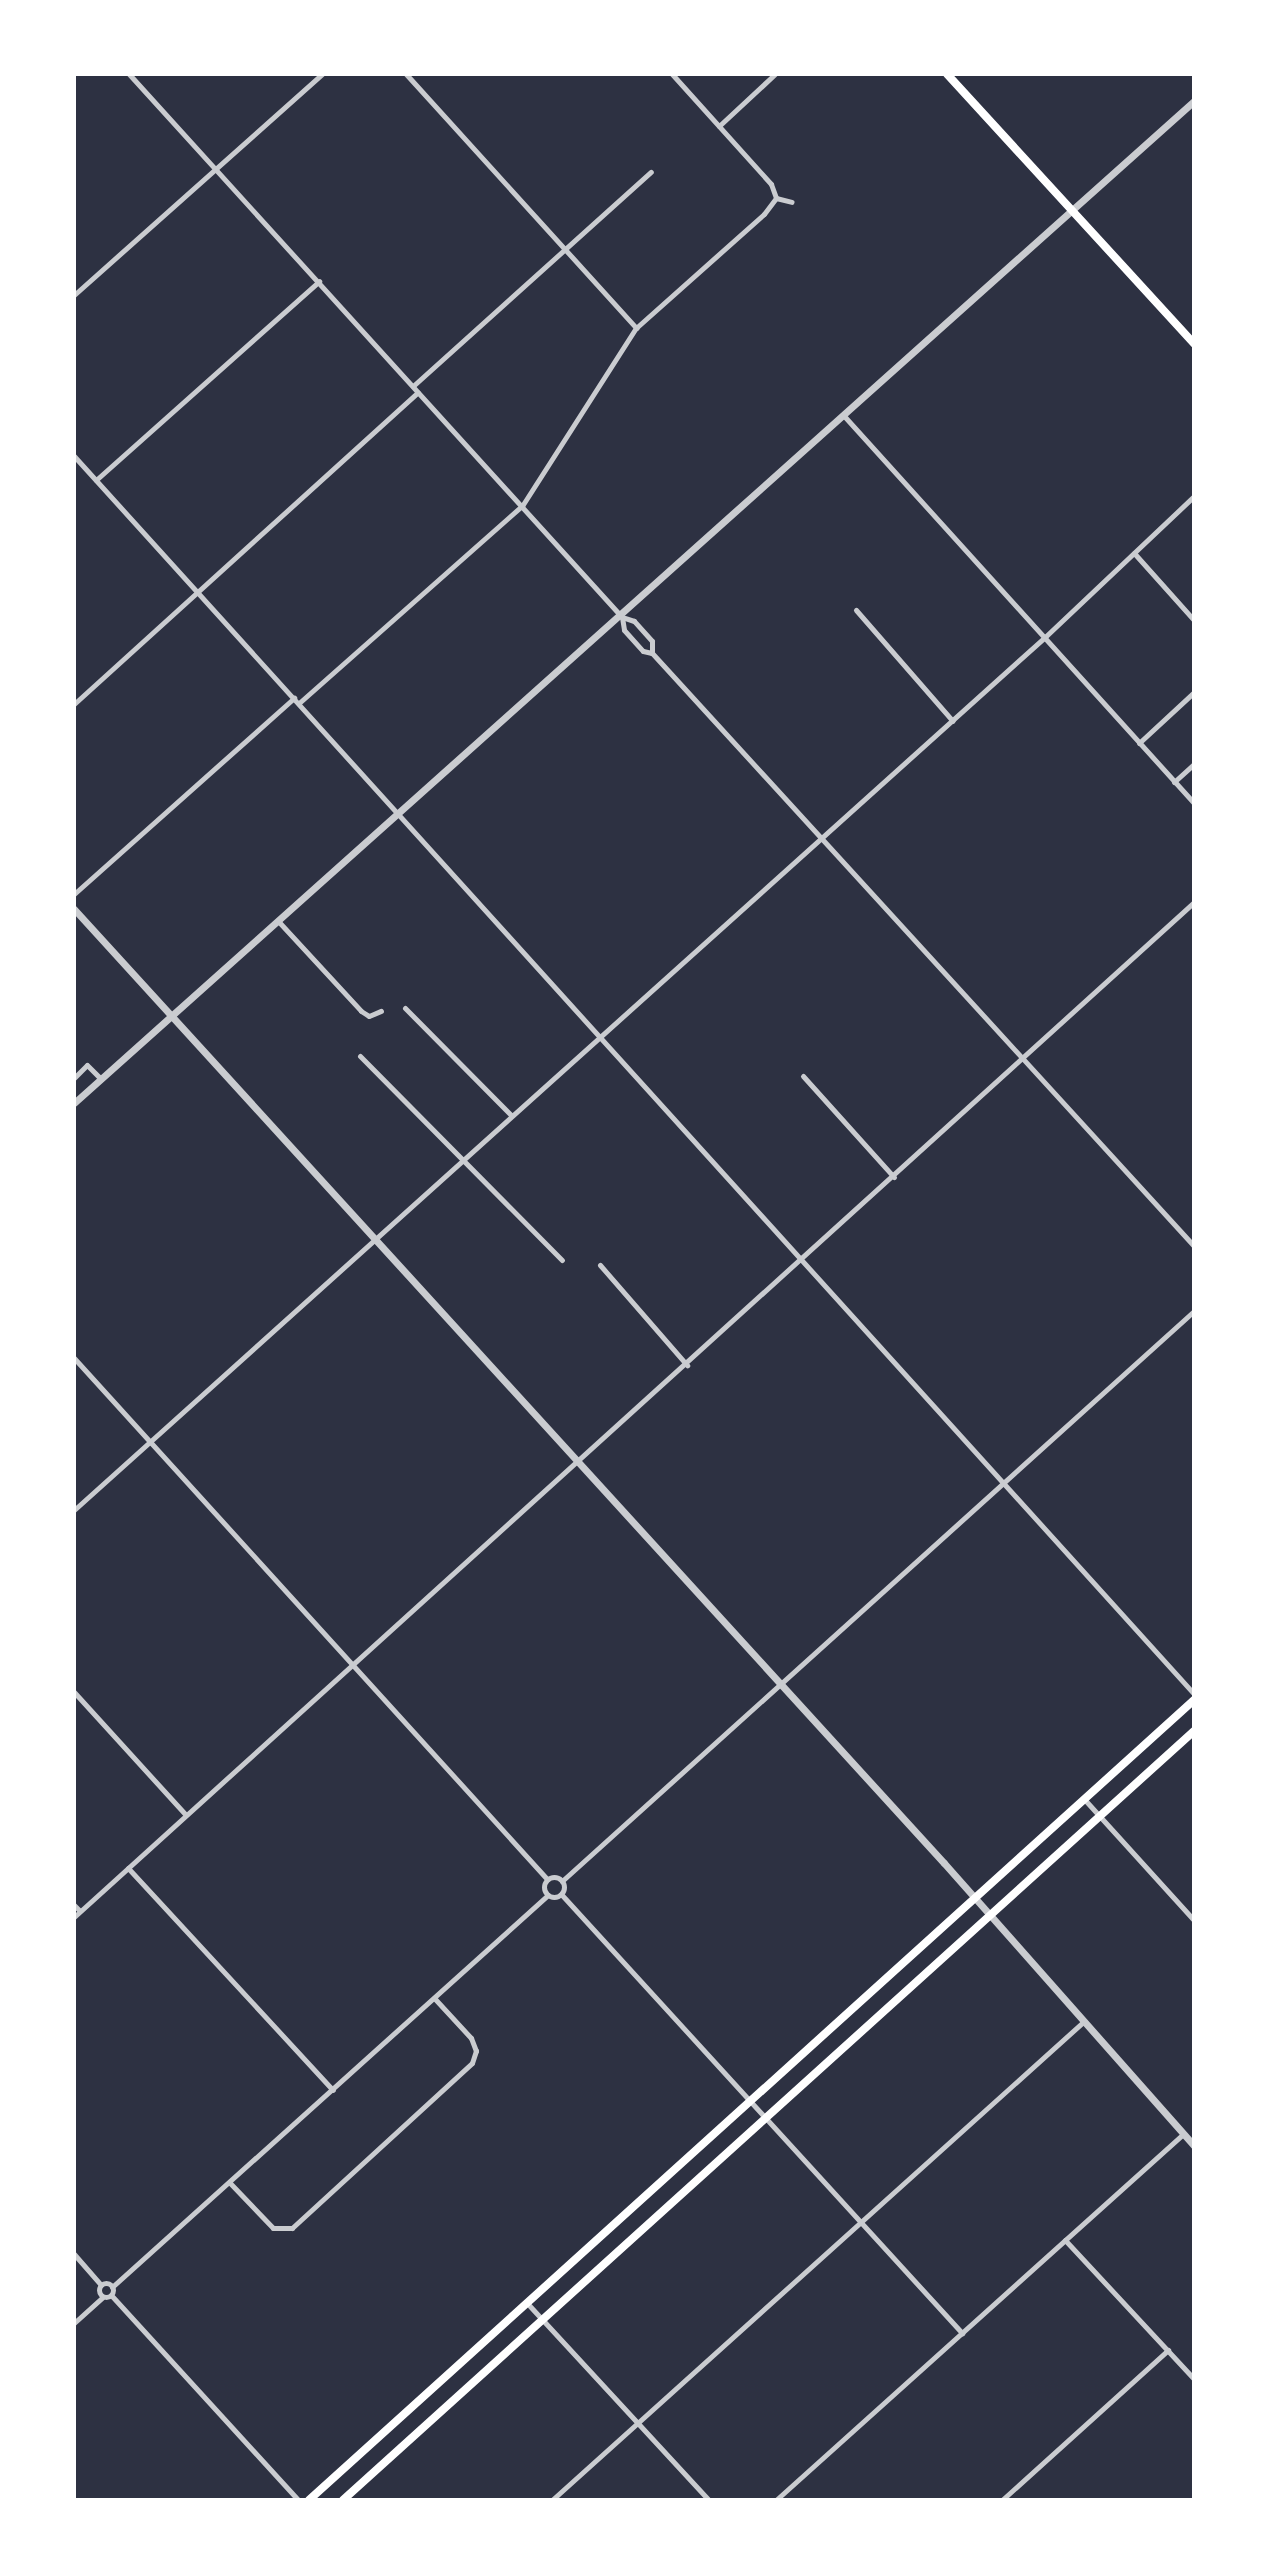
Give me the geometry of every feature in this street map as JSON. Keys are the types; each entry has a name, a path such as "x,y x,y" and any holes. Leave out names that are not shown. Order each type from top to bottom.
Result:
{"main road":[{"path":"947,74 1194,344"},
{"path":"309,2500 1194,1700"},
{"path":"343,2500 1194,1731"}],"street":[{"path":"129,74 622,617 634,621 652,641 652,653"},
{"path":"74,295 322,74"},
{"path":"406,74 567,248 636,328"},
{"path":"672,74 771,184 776,198"},
{"path":"719,126 775,74"},
{"path":"74,1103 622,617 1194,101"},
{"path":"413,386 651,172"},
{"path":"776,198 792,202"},
{"path":"299,703 522,506 636,328 764,214 776,198"},
{"path":"96,480 319,281"},
{"path":"74,704 418,392"},
{"path":"845,417 1194,803"},
{"path":"74,456 799,1262 1194,1694"},
{"path":"74,1510 597,1036 953,721 1194,496"},
{"path":"1134,553 1194,620"},
{"path":"856,610 953,721"},
{"path":"622,617 624,630 652,653 1194,1246"},
{"path":"1139,743 1194,692"},
{"path":"74,894 294,698"},
{"path":"1174,782 1194,764"},
{"path":"74,1917 687,1365 1194,902"},
{"path":"74,909 990,1916 1194,2146"},
{"path":"279,922 361,1011 369,1016 381,1011"},
{"path":"405,1008 511,1115"},
{"path":"360,1056 562,1260"},
{"path":"74,1078 87,1065 101,1079"},
{"path":"803,1076 894,1177"},
{"path":"600,1265 687,1365"},
{"path":"962,2333 748,2104 561,1894 562,1881 1194,1311"},
{"path":"74,1358 547,1879 548,1895"},
{"path":"74,1692 185,1814"},
{"path":"1085,1800 1194,1920"},
{"path":"128,1868 333,2090"},
{"path":"547,1879 562,1881"},
{"path":"298,2500 111,2295 112,2287 548,1895 561,1894"},
{"path":"74,1905 80,1911"},
{"path":"230,2183 273,2228 292,2228 472,2063 476,2051 471,2038 435,1999"},
{"path":"552,2500 1083,2022"},
{"path":"776,2500 1183,2134"},
{"path":"1065,2240 1194,2379"},
{"path":"74,2254 101,2285 103,2297"},
{"path":"101,2285 112,2287"},
{"path":"74,2323 103,2297 111,2295"},
{"path":"527,2303 709,2500"},
{"path":"1002,2500 1168,2350"}]}
